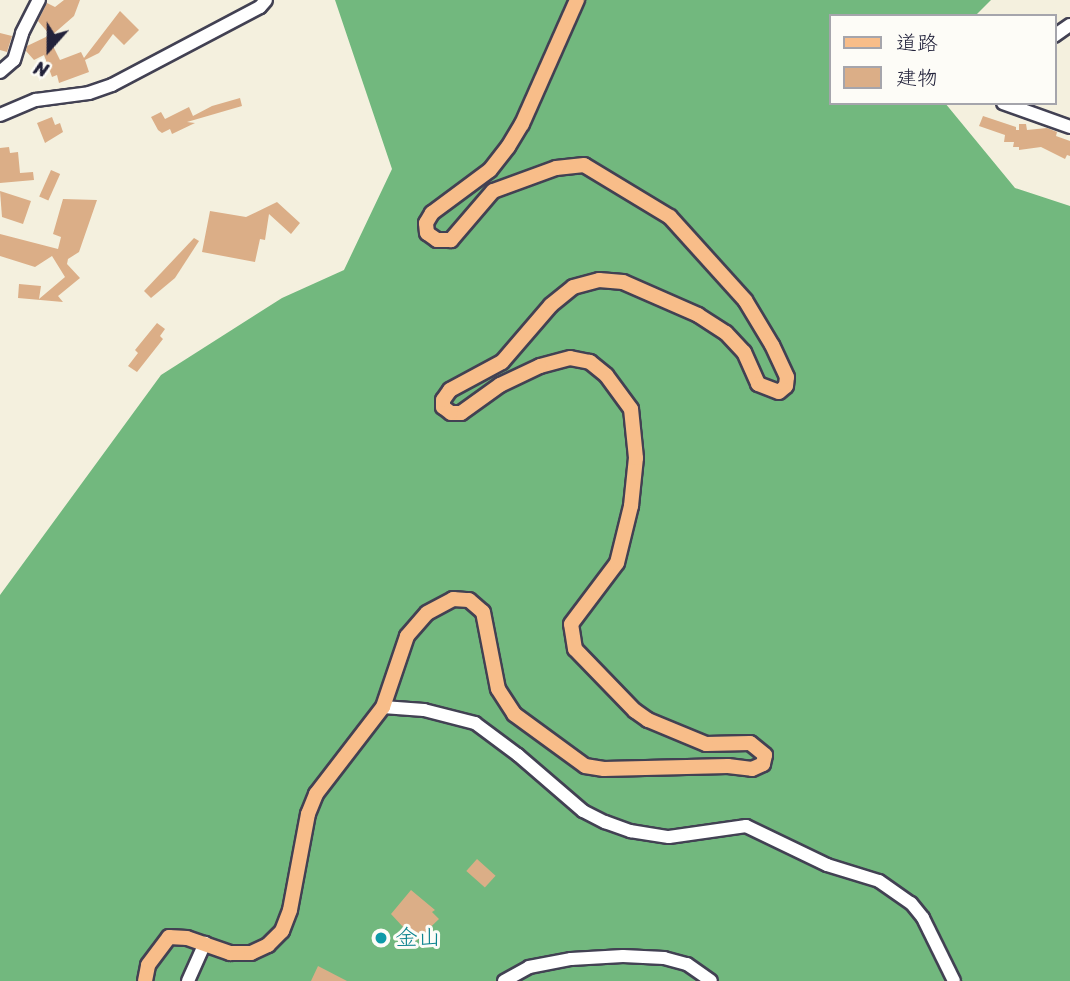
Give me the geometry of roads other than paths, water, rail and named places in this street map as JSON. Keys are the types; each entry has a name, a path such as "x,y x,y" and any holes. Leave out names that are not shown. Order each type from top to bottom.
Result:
{"main road":[{"path":"145,981 148,965 169,937 205,943 230,953 251,953 268,945 282,931 302,857 308,814 316,794 383,707 407,636 427,613 453,599 469,600 483,612 498,689 514,714 585,766 604,769 728,766 751,769 763,764 765,755 750,743 706,744 648,720 635,711 575,649 571,624 617,563 631,506 636,458 631,409 606,374 590,362 570,358 540,366 500,385 461,413 451,413 443,407 443,400 450,390 502,362 551,305 573,287 599,280 623,282 698,315 726,333 744,352 758,384 779,392 786,386 787,377 772,345 745,300 670,217 584,165 556,168 493,191 451,240 438,240 427,233 426,223 432,213 490,170 508,147 522,124 577,0"}],"street":[{"path":"0,72 14,60 22,33 39,0"},
{"path":"0,115 36,100 89,93 112,85 260,7 266,0"},
{"path":"1009,105 1070,127"},
{"path":"383,707 424,710 475,723 583,811 630,831 669,837 747,825 827,865 879,881 911,903 923,918 954,981"},
{"path":"188,981 205,943"},
{"path":"504,981 529,967 570,959 622,956 664,958 687,964 711,981"}],"place":[{"name":"金山","path":"381,938"}]}
